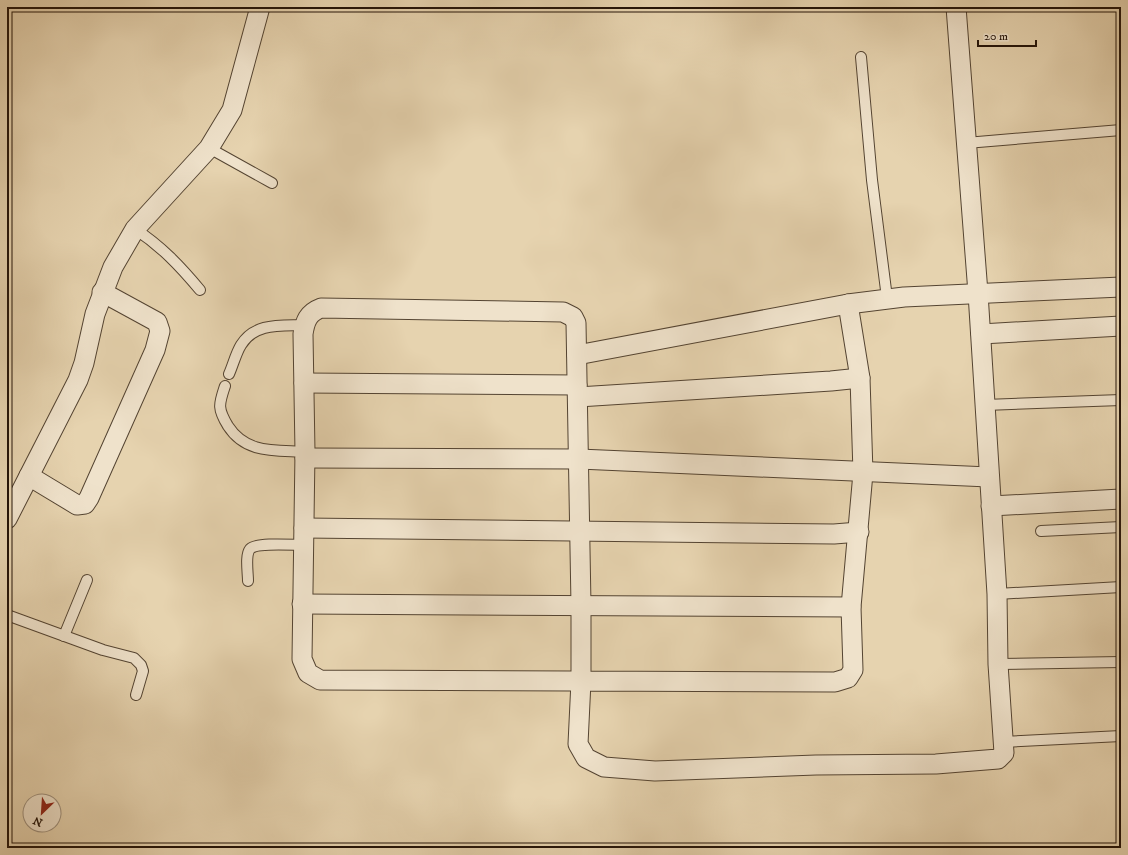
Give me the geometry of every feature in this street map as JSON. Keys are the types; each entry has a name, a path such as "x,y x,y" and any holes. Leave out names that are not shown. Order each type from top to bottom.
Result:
{"street":[{"path":"7,518 78,380 84,363 102,292 113,266 135,229 209,148 232,110 260,7"},
{"path":"848,304 860,378 863,473 859,532 851,607 853,670 848,678 835,682 581,681 320,680 308,672 302,659 305,455 304,325 313,311 321,308 563,312 573,316 576,323 581,605 581,681 578,744 586,758 604,767 655,771 816,765 936,764 998,760 1004,753 998,664 990,477 981,334 956,7"},
{"path":"577,355 887,298 1121,287"},
{"path":"29,476 78,505 85,504 90,498 155,350 160,331 157,322 102,292"},
{"path":"981,334 1121,326"},
{"path":"304,383 578,391 831,381 860,378"},
{"path":"305,455 579,459 863,473 990,477"},
{"path":"991,506 1121,499"},
{"path":"304,537 580,531 834,534 859,532"},
{"path":"302,604 851,607"}],"lane":[{"path":"861,57 872,180 887,298"},
{"path":"966,142 1121,130"},
{"path":"209,148 272,183"},
{"path":"135,229 155,241 171,256 200,290"},
{"path":"229,374 241,345 252,333 265,327 304,325"},
{"path":"225,386 219,403 219,410 232,433 246,445 259,449 305,455"},
{"path":"985,405 1121,400"},
{"path":"1041,531 1121,527"},
{"path":"248,581 248,555 250,550 256,545 304,537"},
{"path":"64,636 88,580"},
{"path":"996,594 1121,588"},
{"path":"7,615 64,636 134,658 141,665 143,671 136,695"},
{"path":"998,664 1121,662"},
{"path":"1003,742 1121,736"}]}
